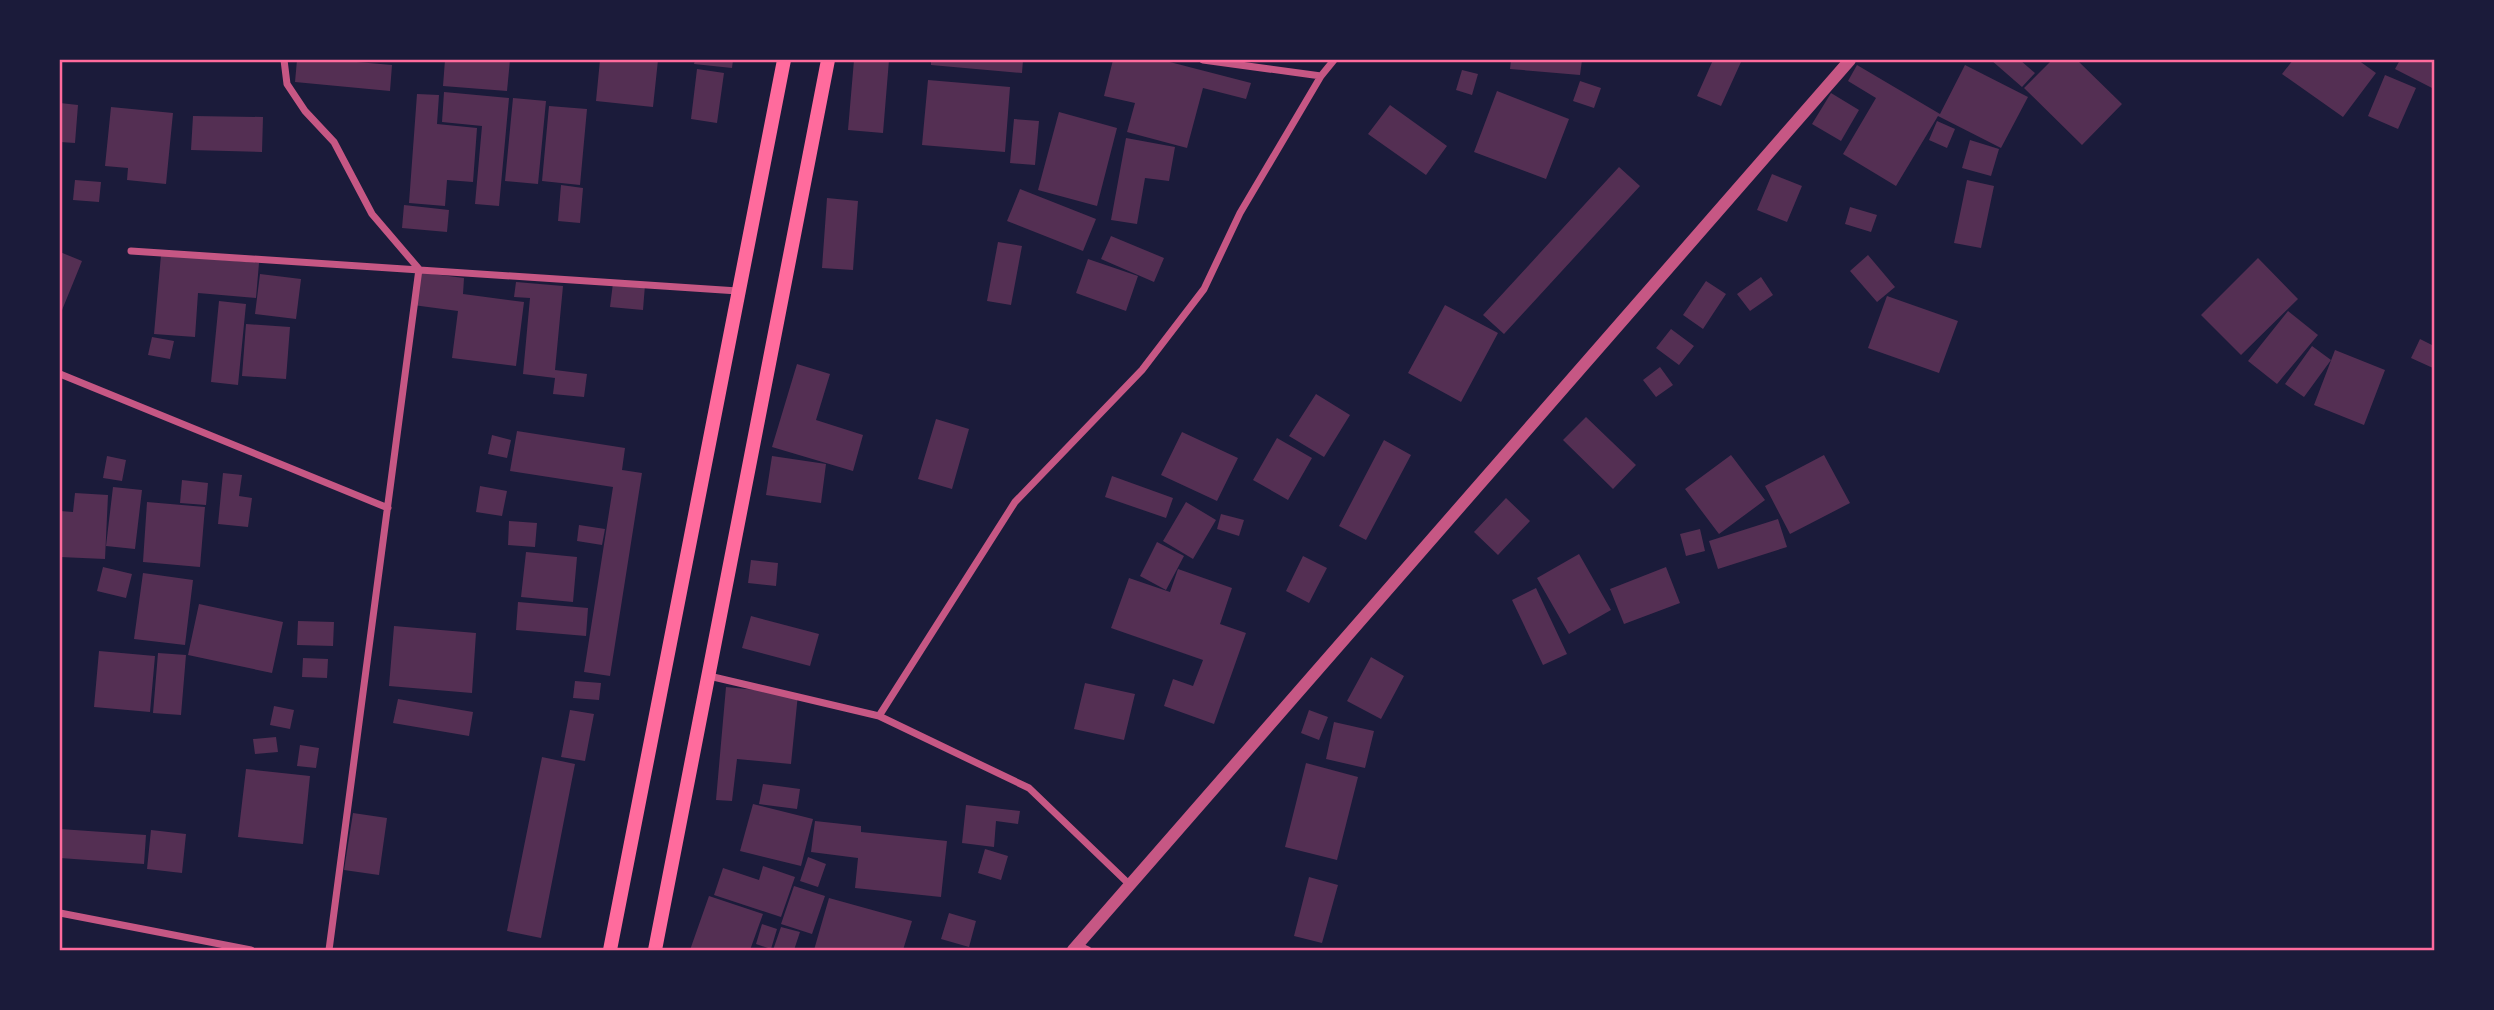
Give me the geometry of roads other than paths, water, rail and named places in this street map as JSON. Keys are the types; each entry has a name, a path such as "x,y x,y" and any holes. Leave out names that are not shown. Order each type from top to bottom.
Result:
{"main road":[{"path":"610,950 784,60"},
{"path":"655,950 828,60"}],"street":[{"path":"284,60 287,84 305,111 334,142 373,214 419,269 329,950"},
{"path":"1203,60 1321,76"},
{"path":"879,716 1015,502 1142,370 1204,289 1240,213 1321,76 1334,60"},
{"path":"1079,949 1130,885 1850,60"},
{"path":"131,251 738,291"},
{"path":"60,374 387,508"},
{"path":"708,676 879,716 1029,788 1130,885"},
{"path":"60,913 251,950"}]}
